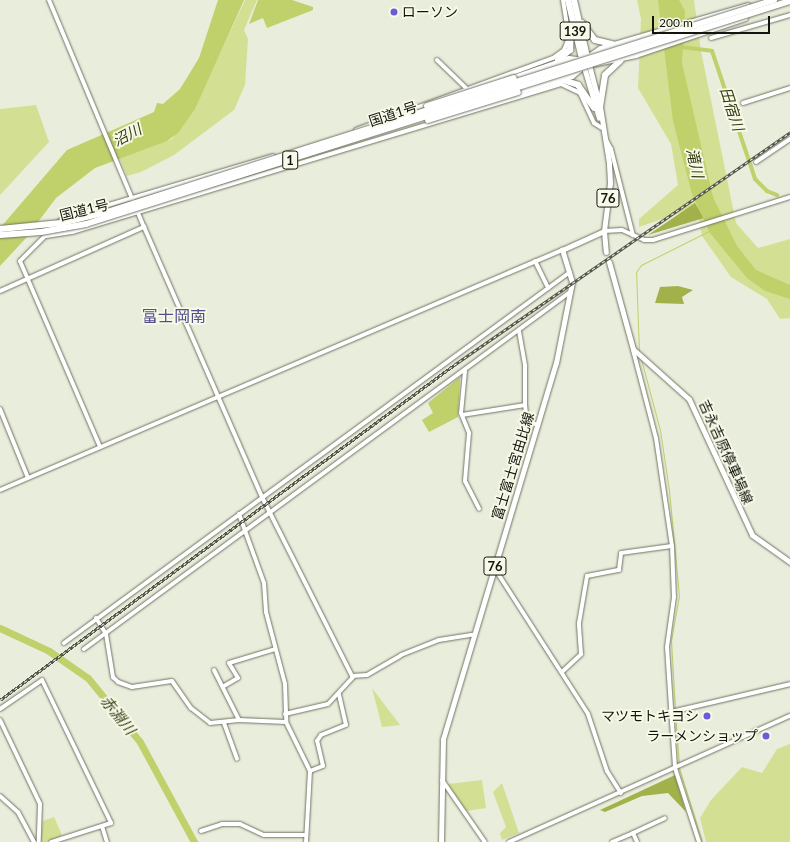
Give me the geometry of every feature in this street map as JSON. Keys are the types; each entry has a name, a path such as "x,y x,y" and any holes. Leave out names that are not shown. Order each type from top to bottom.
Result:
{"highway":[{"name":"139","path":"568,0 574,10"},
{"name":"139","path":"574,0 574,10 586,62"},
{"name":"1","path":"371,131 406,127 561,80 572,76 601,49 770,0"},
{"name":"国道1号","path":"0,235 41,232 86,224 774,0"},
{"name":"1","path":"371,131 551,64 569,60 586,62 623,59 790,1"},
{"name":"国道1号","path":"0,229 61,223 107,212 790,1"},
{"name":"1","path":"574,10 590,36 602,43 618,43"},
{"name":"1","path":"551,64 570,50 574,10"},
{"name":"1","path":"597,107 604,74 623,59"},
{"path":"561,80 578,85 597,107"}],"main road":[{"name":"76","path":"586,62 601,120 610,183 604,232"},
{"path":"562,250 604,232 606,252"},
{"name":"富士富士宮由比線","path":"441,842 441,778 443,739 556,363 570,292 571,272 562,250"},
{"path":"609,262 633,349"},
{"name":"吉永吉原停車場線","path":"633,349 689,399 752,535 790,562"}],"street":[{"path":"50,0 122,171 137,211 262,497 271,512 353,677"},
{"path":"100,447 20,262 62,219 133,199 354,131 559,54 569,37 563,0"},
{"path":"711,38 790,15"},
{"path":"437,60 467,89"},
{"path":"46,236 72,232 479,107 561,84 580,93 594,123 602,128"},
{"path":"744,103 790,88"},
{"path":"604,136 611,149 633,235"},
{"path":"756,162 790,139"},
{"path":"610,183 620,183"},
{"path":"604,232 622,230 644,240 653,240 790,197"},
{"path":"0,291 144,227"},
{"path":"0,490 562,250"},
{"path":"535,261 548,288"},
{"path":"64,643 96,618 571,272"},
{"path":"84,649 465,371 570,292"},
{"path":"519,330 526,366 525,405 527,422 538,424"},
{"path":"633,349 656,438 672,546 674,597 667,647 675,768 699,842"},
{"path":"465,371 462,415 469,433 465,481 479,509"},
{"path":"462,415 525,405"},
{"path":"0,409 28,478"},
{"path":"239,514 247,530 264,583 266,612 285,684 286,722 310,771 306,842"},
{"path":"563,671 581,654 578,623 587,576 618,570 621,553 672,546"},
{"path":"495,569 563,671 588,714 607,771 622,793"},
{"path":"96,618 106,634 113,677 118,682 132,688 172,681 201,716 210,723 224,723 239,720 286,722"},
{"path":"285,714 328,704 339,694 353,677 366,675 421,646 475,634"},
{"path":"224,686 238,678 229,664 275,649"},
{"path":"214,670 224,686 239,720"},
{"path":"0,709 42,680 111,823 51,842"},
{"path":"672,712 790,684"},
{"path":"310,771 322,766 317,741 321,735 346,725 339,694"},
{"path":"509,842 622,793 790,716"},
{"path":"0,720 40,804 39,842"},
{"path":"224,723 237,758"},
{"path":"441,778 485,842"},
{"path":"0,796 18,812 34,842"},
{"path":"612,842 665,818"},
{"path":"202,830 222,824 240,824 264,835 306,835"},
{"path":"102,826 107,842"},
{"path":"633,832 637,842"}],"shaded area":[{"path":"245,0 257,0 244,30 248,39 245,85 234,110 174,155 141,172 127,176 119,157 172,139 194,108"},
{"path":"637,0 694,0 701,51 736,223 758,248 790,239 790,318 780,319 767,299 731,277 702,236 697,207 639,227 639,219 678,185 671,144 638,88 641,19"},
{"path":"36,105 49,142 0,195 0,109"},
{"path":"695,203 704,218 648,235"},
{"path":"678,286 693,290 682,297 684,304 655,303 660,287"},
{"path":"372,688 400,725 382,727"},
{"path":"790,744 790,842 706,842 700,818 711,800 742,767 762,773 777,749"},
{"path":"675,775 686,812 668,793 642,796 605,812 600,810"},
{"path":"482,780 486,808 466,811 448,784"},
{"path":"502,783 519,833 502,840 500,833 506,827 493,792"},
{"path":"54,817 62,835 51,842 39,842 43,821"}],"water":[{"name":"沼川","path":"218,0 244,0 195,109 178,133 167,141 95,168 56,198 26,238 0,266 0,228 67,150 154,112 157,103 163,104 180,89 199,58"},
{"path":"258,0 292,0 313,7 313,10 267,28 263,18 249,24"},
{"name":"滝川","path":"658,0 679,0 685,11 682,63 713,197 737,246 756,270 790,285 790,299 765,291 747,278 710,233 692,194 673,121"},
{"path":"460,377 458,417 429,432 422,420 433,413 428,403"}],"waterway":[{"name":"田宿川","path":"681,47 712,51 755,179 767,191 777,195"},
{"path":"639,352 636,272 641,265 709,231"},
{"path":"641,359 660,430 669,490 679,596 671,640 675,709"},
{"name":"赤淵川","path":"0,628 49,651 88,678 140,742 194,842"},
{"path":"675,712 679,765"},
{"path":"679,768 702,842"}],"railway":[{"path":"0,700 454,365 790,132"}],"place":[{"name":"ローソン","path":"394,12"},
{"name":"マツモトキヨシ","path":"707,716"},
{"name":"ラーメンショップ","path":"766,736"}],"district":[{"name":"富士岡南","path":"174,316"}]}
